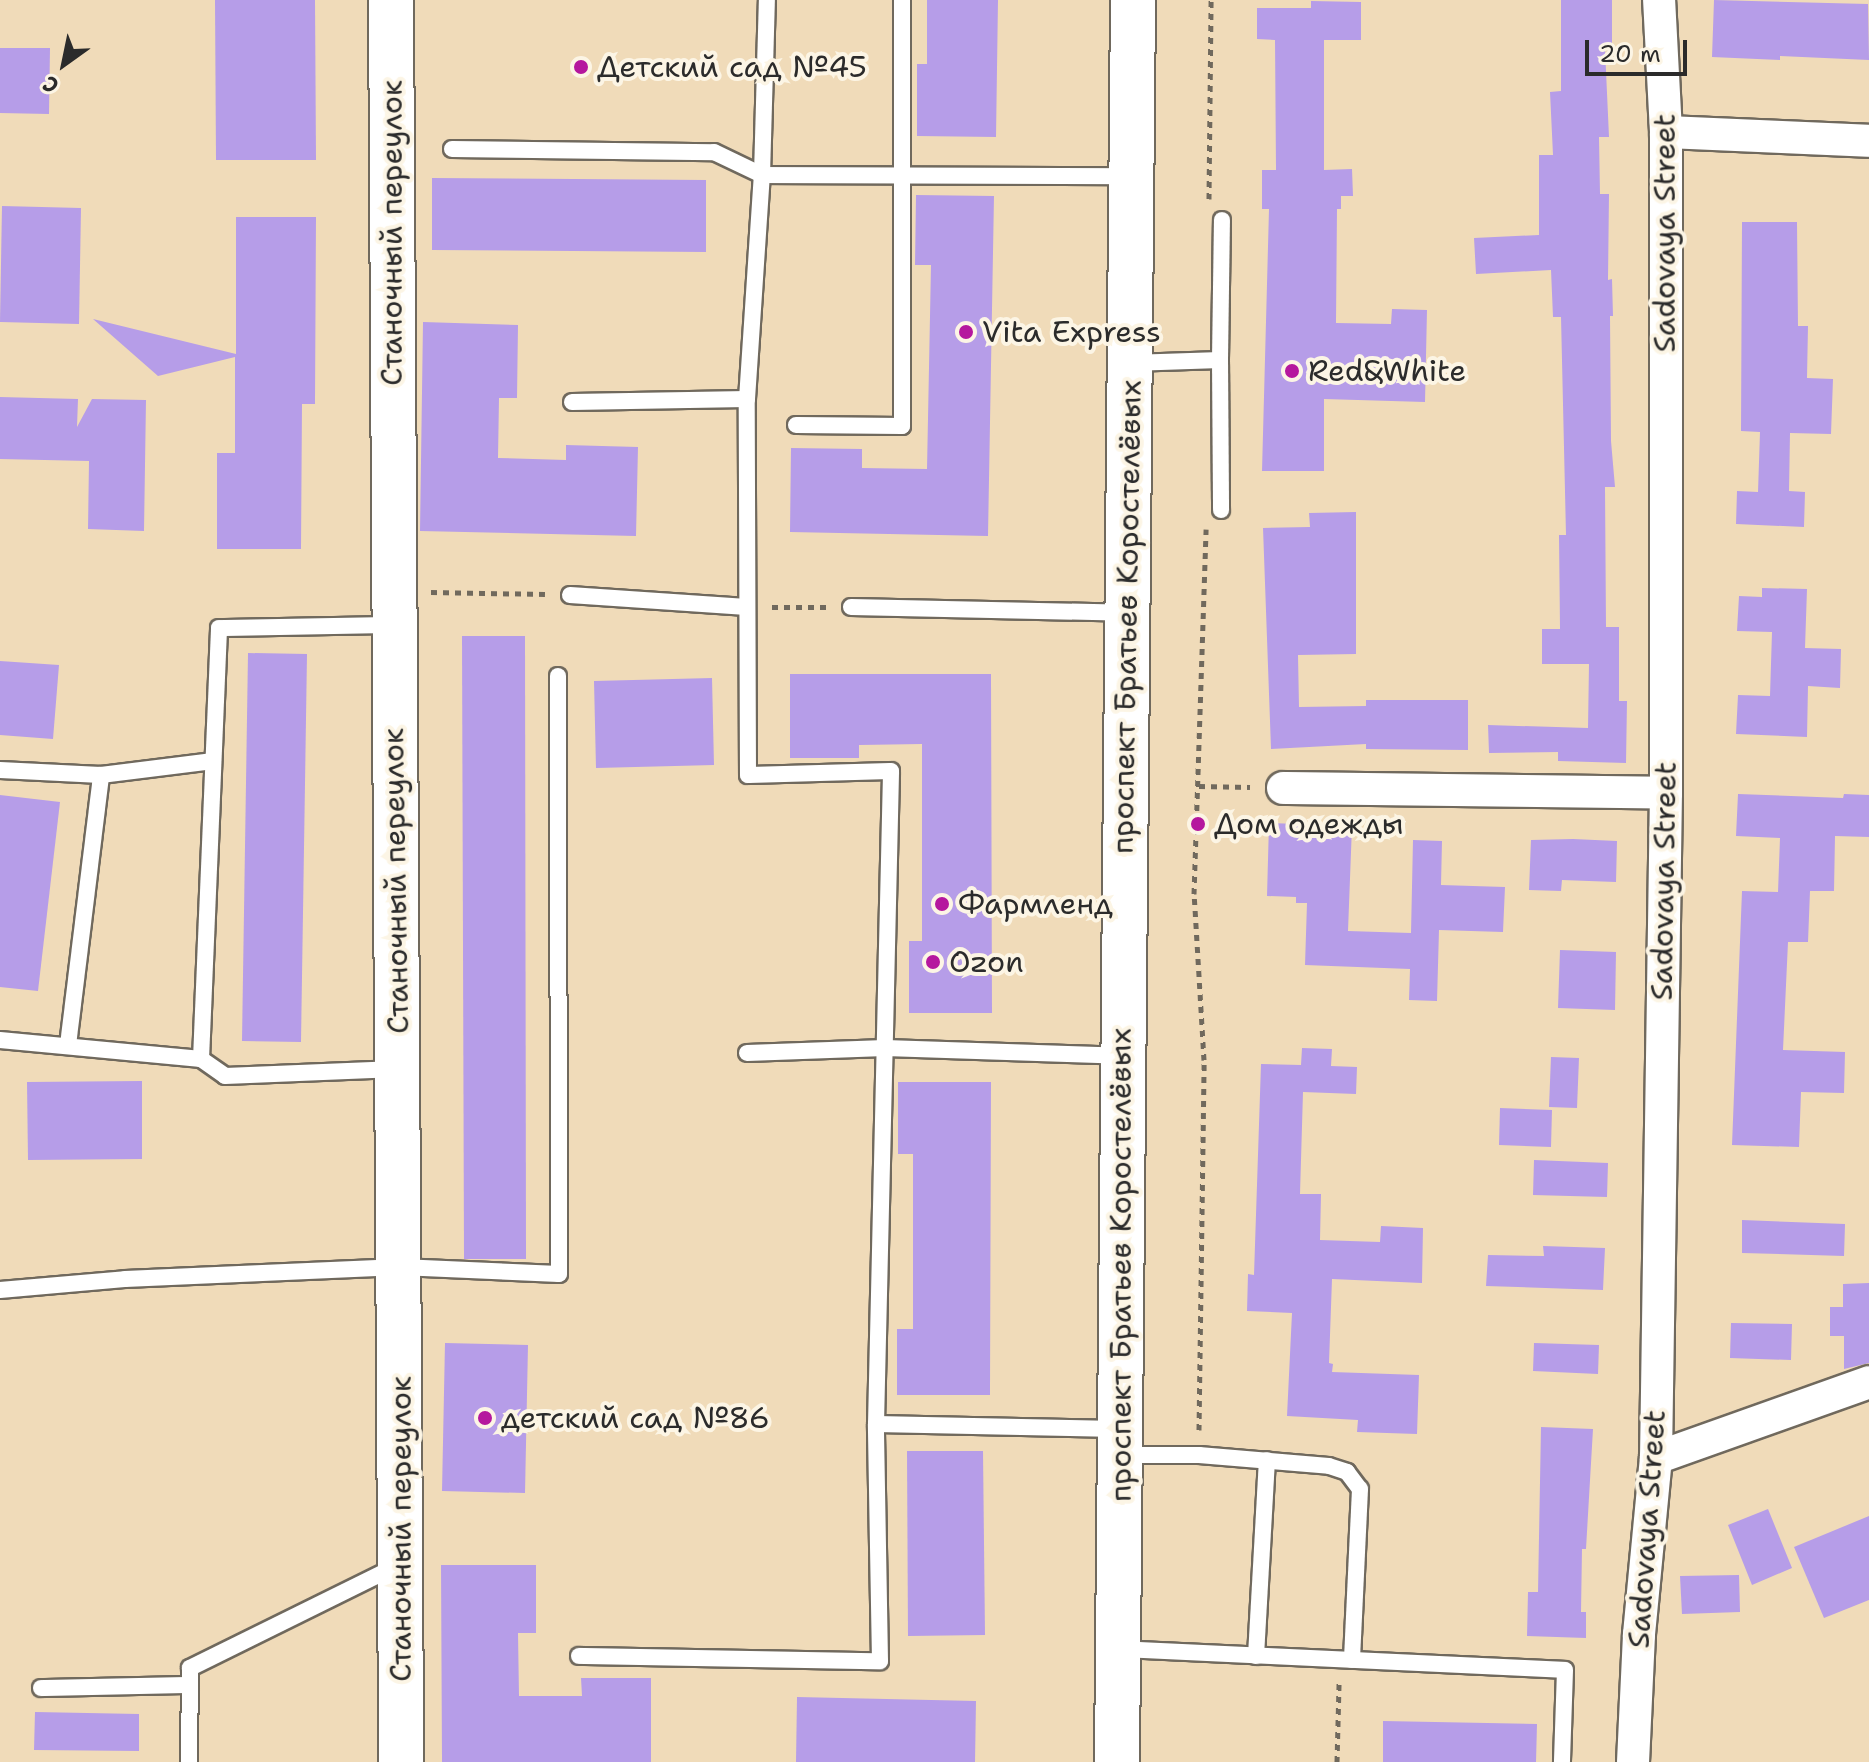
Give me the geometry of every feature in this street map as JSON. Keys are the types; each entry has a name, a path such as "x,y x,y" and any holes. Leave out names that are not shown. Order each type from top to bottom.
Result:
{"main road":[{"name":"Станочный переулок","path":"391,0 401,1762"},
{"name":"проспект Братьев Коростелёвых","path":"1117,1762 1121,1056 1133,0"}],"street":[{"name":"Sadovaya Street","path":"1633,1762 1639,1634 1656,1458 1666,793 1666,132 1659,0"},
{"path":"1666,132 1869,141"},
{"path":"1283,788 1666,793"},
{"path":"1656,1458 1869,1382"}],"lane":[{"path":"579,1656 880,1661 876,1424 891,771 748,775 747,399 762,175 767,0"},
{"path":"796,425 902,426 902,0"},
{"path":"452,149 714,152 762,175 1131,176"},
{"path":"1214,512 1222,220"},
{"path":"1129,363 1220,360"},
{"path":"572,402 747,399"},
{"path":"570,595 747,607"},
{"path":"851,607 1127,613"},
{"path":"201,1059 219,628 394,608"},
{"path":"0,1290 125,1279 400,1267 559,1274 558,676"},
{"path":"0,770 101,775 213,761"},
{"path":"68,1045 101,775"},
{"path":"0,1040 201,1059 225,1076 398,1069"},
{"path":"747,1053 885,1048 1121,1056"},
{"path":"876,1424 1120,1442 1199,1455 1329,1466 1347,1472 1360,1489 1352,1660"},
{"path":"1256,1656 1267,1460"},
{"path":"189,1762 190,1668 401,1563"},
{"path":"1119,1649 1565,1670 1562,1762"},
{"path":"41,1688 190,1685"}],"path":[{"path":"1209,204 1211,0"},
{"path":"1199,1455 1204,1060 1194,894 1214,512"},
{"path":"394,608 570,595"},
{"path":"747,607 851,607"},
{"path":"1199,786 1283,788"},
{"path":"1337,1762 1339,1683 1352,1660"}],"building":[{"path":"215,0 315,0 316,160 216,160"},
{"path":"927,0 998,0 996,137 917,136 917,64 927,64"},
{"path":"1561,0 1612,0 1612,49 1605,49 1609,137 1599,137 1600,194 1609,194 1608,280 1612,279 1613,316 1610,316 1611,441 1615,487 1605,487 1606,627 1619,627 1619,701 1627,701 1626,763 1558,761 1558,752 1489,753 1488,725 1588,728 1589,664 1542,664 1542,629 1560,629 1559,535 1566,535 1561,317 1553,317 1551,270 1476,274 1474,238 1539,235 1539,155 1553,155 1550,92 1561,91"},
{"path":"1714,0 1868,4 1869,60 1712,57"},
{"path":"1311,1 1361,2 1361,40 1324,40 1324,170 1352,169 1353,196 1341,196 1341,209 1337,209 1336,323 1391,324 1392,309 1427,310 1425,402 1324,399 1324,471 1262,471 1269,209 1262,209 1262,170 1276,170 1275,40 1257,39 1257,8 1311,8"},
{"path":"0,48 50,48 49,114 0,113"},
{"path":"432,178 706,180 706,252 432,250"},
{"path":"916,195 994,196 988,536 790,532 791,448 862,449 862,468 927,469 931,265 915,265"},
{"path":"2,206 81,208 79,324 0,322"},
{"path":"236,217 316,217 315,404 302,404 301,549 217,549 217,453 235,453 235,357 158,376 93,319 236,354"},
{"path":"1742,222 1797,222 1798,326 1808,326 1807,378 1833,379 1831,434 1790,433 1789,491 1805,492 1804,527 1736,524 1737,491 1758,492 1760,432 1741,431"},
{"path":"423,322 518,325 517,398 499,398 498,458 566,460 566,445 638,447 636,536 420,531"},
{"path":"0,397 78,399 77,427 92,399 146,400 144,531 88,529 89,461 0,459"},
{"path":"1356,512 1356,654 1298,655 1299,707 1366,706 1366,700 1468,700 1468,750 1366,749 1366,744 1271,749 1263,528 1310,527 1309,513"},
{"path":"1762,588 1807,589 1805,648 1841,649 1840,688 1808,686 1807,737 1736,734 1738,695 1770,696 1772,632 1737,631 1739,596 1762,597"},
{"path":"462,636 525,636 526,1259 464,1259"},
{"path":"248,653 307,654 301,1042 242,1041"},
{"path":"0,661 59,665 53,739 0,735"},
{"path":"790,674 991,674 992,1013 909,1013 909,941 922,941 922,744 859,745 859,758 790,758"},
{"path":"712,678 714,765 596,768 594,681"},
{"path":"1738,794 1843,798 1844,794 1869,795 1869,837 1835,836 1834,891 1810,891 1808,942 1788,942 1783,1050 1845,1052 1844,1093 1801,1092 1799,1147 1732,1145 1742,891 1778,892 1780,838 1736,836"},
{"path":"0,795 60,802 38,991 0,987"},
{"path":"1269,823 1352,826 1348,931 1411,933 1413,840 1442,841 1441,885 1505,887 1503,932 1439,930 1437,1001 1409,1000 1410,969 1305,965 1307,903 1296,903 1296,897 1267,896"},
{"path":"1531,840 1617,841 1616,882 1562,880 1561,891 1529,890"},
{"path":"1560,950 1616,952 1615,1010 1558,1008"},
{"path":"1302,1048 1332,1049 1331,1066 1357,1067 1356,1094 1303,1092 1300,1194 1321,1194 1320,1240 1380,1242 1381,1226 1423,1228 1422,1283 1332,1279 1329,1363 1333,1364 1332,1372 1419,1375 1417,1434 1357,1432 1358,1420 1287,1416 1292,1313 1247,1311 1248,1274 1254,1275 1261,1064 1301,1065"},
{"path":"1551,1057 1579,1058 1577,1108 1549,1107"},
{"path":"142,1081 142,1159 28,1160 27,1082"},
{"path":"898,1082 991,1082 990,1395 897,1395 897,1329 913,1329 913,1154 898,1154"},
{"path":"1500,1108 1552,1110 1551,1147 1499,1145"},
{"path":"1534,1160 1608,1163 1607,1197 1533,1195"},
{"path":"1742,1220 1845,1224 1844,1256 1742,1253"},
{"path":"1543,1246 1605,1248 1603,1290 1486,1286 1488,1255 1544,1256"},
{"path":"1869,1283 1869,1363 1844,1369 1844,1336 1830,1336 1830,1307 1843,1307 1843,1284"},
{"path":"1731,1323 1792,1324 1791,1360 1730,1358"},
{"name":"детский сад №86","path":"445,1343 528,1345 525,1493 442,1491"},
{"path":"1534,1343 1599,1345 1598,1374 1533,1371"},
{"path":"1541,1427 1593,1429 1586,1549 1582,1549 1581,1612 1586,1612 1586,1638 1527,1636 1528,1592 1538,1592"},
{"path":"907,1451 983,1451 985,1635 908,1636"},
{"path":"1768,1509 1792,1568 1752,1585 1728,1525"},
{"path":"1869,1516 1869,1600 1824,1618 1794,1547"},
{"path":"441,1565 536,1565 536,1633 518,1633 519,1696 582,1696 581,1678 651,1678 651,1762 442,1762"},
{"path":"1739,1575 1740,1612 1682,1614 1680,1576"},
{"path":"797,1697 976,1701 975,1762 796,1762"},
{"path":"35,1712 139,1714 139,1751 34,1750"},
{"path":"1383,1721 1537,1724 1536,1762 1383,1762"}],"place":[{"name":"Детский сад №45","path":"581,67"},
{"name":"Vita Express","path":"966,332"},
{"name":"Red&White","path":"1292,371"},
{"name":"Дом одежды","path":"1198,824"},
{"name":"Фармленд","path":"942,904"},
{"name":"Ozon","path":"933,962"},
{"name":"детский сад №86","path":"485,1418"}]}
